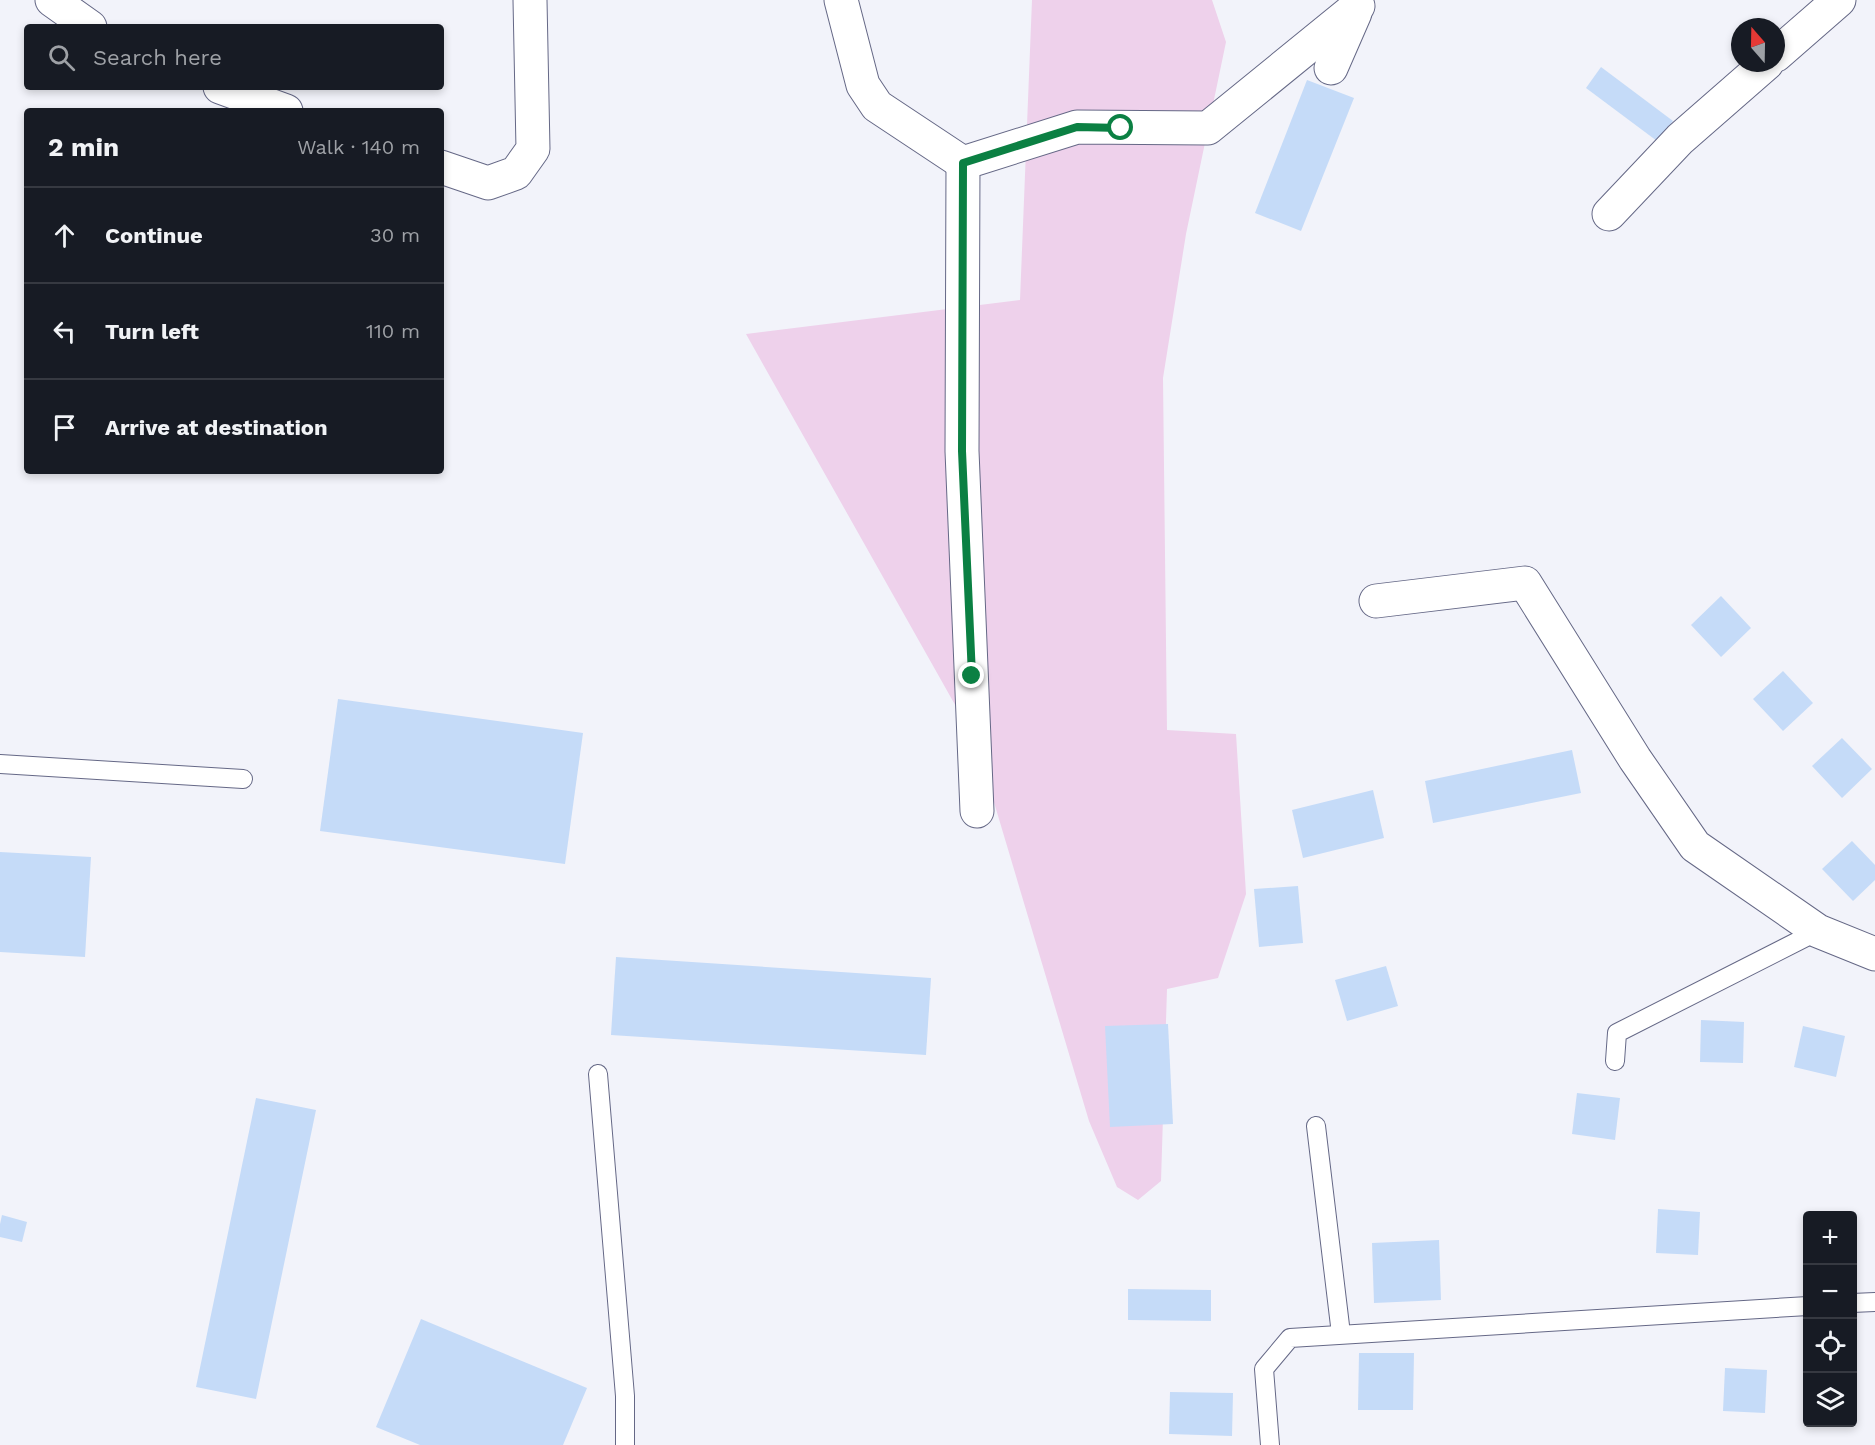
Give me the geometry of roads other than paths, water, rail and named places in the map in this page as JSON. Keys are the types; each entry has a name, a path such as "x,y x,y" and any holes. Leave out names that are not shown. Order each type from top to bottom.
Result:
{"street":[{"path":"52,0 86,24"},
{"path":"444,168 488,183 516,173 532,149 530,0"},
{"path":"841,0 863,85 877,106 963,163"},
{"path":"1785,47 1839,0"},
{"path":"963,163 1077,127 1208,128 1360,3"},
{"path":"1331,68 1360,3"},
{"path":"1609,214 1680,139 1757,72"},
{"path":"228,90 278,108"},
{"path":"963,163 962,451 977,811"},
{"path":"1376,602 1525,583 1635,759 1695,846 1818,931 1875,954"}],"lane":[{"path":"0,764 243,779"},
{"path":"1615,1061 1617,1033 1818,931"},
{"path":"598,1074 625,1396 625,1445"},
{"path":"1316,1125 1341,1334"},
{"path":"1857,1303 1875,1302"},
{"path":"1270,1445 1264,1369 1290,1338 1803,1306"}]}
